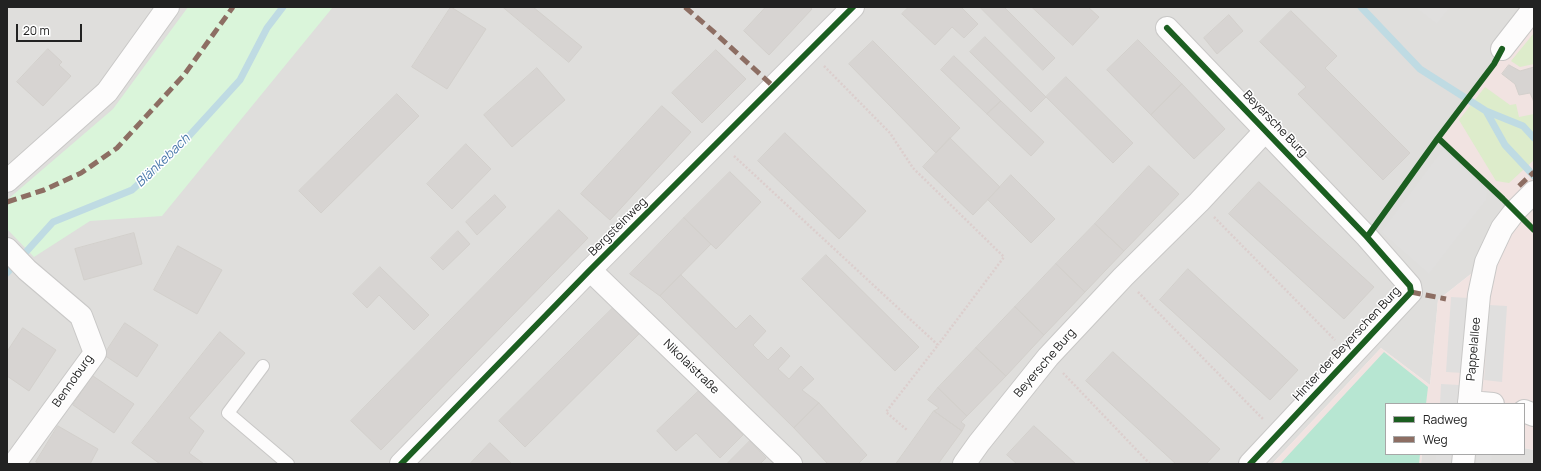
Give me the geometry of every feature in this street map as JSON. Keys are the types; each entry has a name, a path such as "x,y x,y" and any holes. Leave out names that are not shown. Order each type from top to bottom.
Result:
{"street":[{"path":"7,181 107,92 168,7"},
{"name":"Bergsteinweg","path":"401,464 590,270 853,7"},
{"path":"1502,49 1534,8"},
{"name":"Beyersche Burg","path":"1167,28 1367,237"},
{"name":"Beyersche Burg","path":"964,464 1048,357 1123,277 1199,202 1266,130"},
{"name":"Pappelallee","path":"1469,403 1479,295 1486,262 1502,228 1531,194"},
{"name":"Hinter der Beyerschen Burg","path":"1250,464 1411,292 1410,286 1367,237"},
{"name":"Bennoburg","path":"7,249 27,270 81,316 94,353 14,464"},
{"name":"Nikolaistraße","path":"590,270 786,462"}],"lane":[{"path":"263,366 228,413 288,464"}],"path":[{"path":"809,51 890,132 914,168 1004,258 886,412 907,430"},
{"path":"719,142 938,345"},
{"path":"1199,202 1351,356"},
{"path":"1123,277 1277,434"},
{"path":"1048,357 1150,464"}],"shaded area":[{"path":"7,7 1534,7 1502,49 1494,64 1503,199 1515,211 1486,262 1438,300 1430,385 1381,348 1272,464 7,464"},
{"path":"1415,7 1450,7 1437,24"},
{"path":"1534,8 1534,450 1525,448 1525,403 1385,403 1385,455 1422,455 1421,464 1272,464 1381,348 1430,385 1438,300 1486,262 1515,211 1438,138 1494,64 1502,49"},
{"path":"1443,149 1487,191 1486,200 1429,274 1381,232"},
{"path":"1451,297 1469,298 1463,373 1446,372"},
{"path":"1489,305 1507,306 1502,382 1484,380"},
{"path":"1441,384 1459,385 1458,403 1440,403"},
{"path":"1525,448 1534,450 1534,464 1421,464 1422,455 1525,455"},
{"path":"1436,455 1454,455 1454,461 1436,460"},
{"path":"1477,455 1492,455 1491,463 1477,463"}],"green space":[{"path":"188,7 333,7 162,216 90,221 34,257 7,229 7,200 113,109"},
{"path":"1534,33 1534,64 1520,67 1511,61"},
{"path":"1485,87 1510,105 1516,104 1519,117 1534,114 1534,160 1509,183 1496,181 1459,120"},
{"path":"1384,352 1428,387 1426,403 1385,403 1385,455 1420,455 1419,464 1280,464"}],"building":[{"path":"451,7 486,29 447,89 412,67"},
{"path":"503,7 533,7 582,47 569,62"},
{"path":"766,7 810,7 812,9 769,55 744,31"},
{"path":"909,7 961,7 978,24 964,38 952,27 935,45 902,14"},
{"path":"980,7 1004,7 1055,58 1043,70"},
{"path":"1032,7 1088,7 1099,17 1073,45"},
{"path":"1291,11 1337,56 1325,68 1410,153 1383,180 1298,94 1306,87 1260,42"},
{"path":"1229,15 1243,31 1217,54 1204,38"},
{"path":"985,37 1046,97 1031,112 970,52"},
{"path":"1138,40 1182,84 1151,115 1107,70"},
{"path":"873,41 960,128 936,153 849,64"},
{"path":"48,49 62,62 59,65 71,76 43,106 17,82"},
{"path":"716,50 746,79 702,123 672,93"},
{"path":"954,56 1001,101 987,114 941,70"},
{"path":"1509,65 1520,71 1534,67 1534,102 1530,93 1519,95 1515,84 1502,74"},
{"path":"537,68 565,100 512,147 484,115"},
{"path":"1066,77 1133,143 1113,163 1046,97"},
{"path":"1182,84 1225,129 1194,159 1151,115"},
{"path":"397,94 419,116 321,213 299,191"},
{"path":"1001,101 1044,142 1031,156 987,114"},
{"path":"662,106 691,132 610,220 581,194"},
{"path":"785,133 866,211 839,239 758,161"},
{"path":"950,138 1000,187 973,215 923,167"},
{"path":"466,144 491,169 452,209 427,184"},
{"path":"1149,166 1179,194 1124,251 1095,224"},
{"path":"730,172 761,202 716,249 684,218"},
{"path":"1011,175 1055,219 1031,243 988,200"},
{"path":"1259,182 1374,287 1344,319 1229,214"},
{"path":"495,195 506,207 477,235 466,222"},
{"path":"559,210 588,238 381,450 351,421"},
{"path":"684,218 711,244 660,296 630,274"},
{"path":"1095,224 1124,251 1085,292 1056,264"},
{"path":"458,231 470,244 443,270 431,258"},
{"path":"134,233 142,264 84,280 75,249"},
{"path":"178,246 222,270 197,314 154,290"},
{"path":"826,255 919,347 895,371 802,279"},
{"path":"1056,264 1085,292 1044,335 1015,307"},
{"path":"380,267 429,315 414,330 379,295 367,308 353,294"},
{"path":"1188,269 1298,370 1270,400 1160,300"},
{"path":"681,275 736,329 750,315 766,331 753,345 768,360 781,347 790,356 778,369 789,379 801,366 814,379 802,390 819,403 794,428 660,296"},
{"path":"614,307 640,333 525,447 499,421"},
{"path":"1015,307 1044,335 1006,376 976,348"},
{"path":"125,323 158,345 137,377 104,355"},
{"path":"23,328 56,350 29,391 7,376 7,352"},
{"path":"220,332 245,353 189,418 204,431 189,453 204,464 160,464 132,443"},
{"path":"976,348 1006,376 967,416 938,388"},
{"path":"1113,352 1220,449 1206,464 1176,464 1086,381"},
{"path":"93,376 134,404 114,433 73,405"},
{"path":"938,388 967,416 961,422 965,425 962,431 934,411 939,408 928,400"},
{"path":"700,390 743,435 720,458 696,433 676,451 657,431"},
{"path":"819,403 867,455 858,464 828,464 794,428"},
{"path":"934,411 962,431 938,464 896,464"},
{"path":"58,426 98,449 90,464 40,464 36,462"},
{"path":"1034,426 1076,464 1017,464 1007,455"},
{"path":"750,441 766,458 760,464 727,464"},
{"path":"490,443 512,464 470,464"}],"waterway":[{"name":"Blänkebach","path":"7,273 53,222 132,190 178,148 240,80 267,28 283,7"},
{"path":"1361,7 1420,69 1486,111 1505,145 1534,176"},
{"path":"1486,111 1523,126 1534,138"}],"marked path":[{"path":"7,202 44,190 81,173 117,148 184,75 233,7"},
{"path":"685,7 774,87"},
{"path":"1519,186 1534,172"},
{"path":"1411,292 1446,299"}],"cycle path":[{"path":"401,464 590,270 853,7"},
{"path":"1167,28 1367,237 1410,286 1411,292 1250,464"},
{"path":"1367,237 1438,138 1494,64 1502,49"},
{"path":"1438,138 1534,230"}]}
